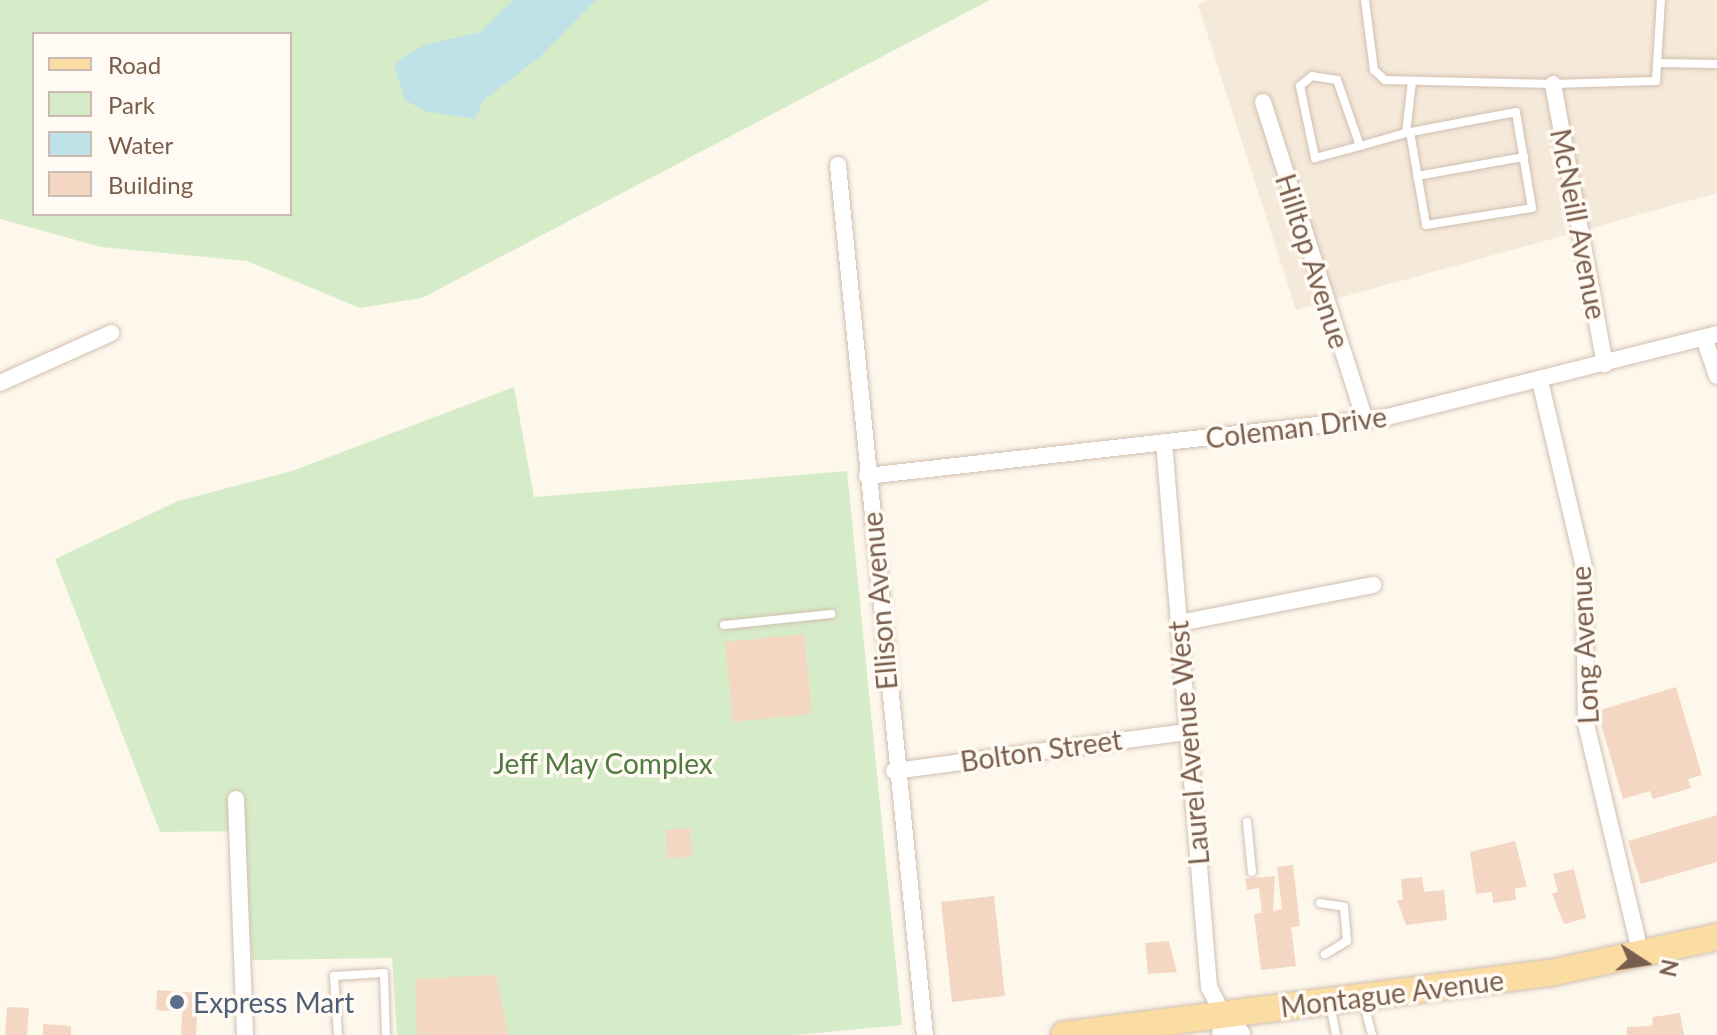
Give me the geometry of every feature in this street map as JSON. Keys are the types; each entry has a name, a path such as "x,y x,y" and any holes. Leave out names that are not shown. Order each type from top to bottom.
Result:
{"main road":[{"name":"Montague Avenue","path":"1064,1035 1227,1028 1330,1000 1550,973 1717,937"}],"street":[{"name":"McNeill Avenue","path":"1553,84 1605,364"},
{"name":"Hilltop Avenue","path":"1263,102 1365,420"},
{"name":"Ellison Avenue","path":"838,165 894,771 925,1035"},
{"path":"0,383 111,333"},
{"name":"Coleman Drive","path":"867,476 1365,420 1540,381 1711,336"},
{"path":"1711,336 1717,376"},
{"name":"Long Avenue","path":"1540,381 1584,567 1586,724 1641,955"},
{"name":"Laurel Avenue West","path":"1164,442 1209,987 1227,1028"},
{"path":"1179,623 1373,585"},
{"name":"Bolton Street","path":"894,771 1187,732"},
{"path":"236,799 245,1035"}],"lane":[{"path":"1365,0 1374,70 1385,80 1553,84 1656,81 1660,63 1661,0"},
{"path":"1660,63 1717,64"},
{"path":"1360,146 1337,80 1312,76 1300,86 1315,158 1360,146 1408,132 1516,112 1532,208 1426,225 1408,132 1412,81"},
{"path":"1417,176 1524,157"},
{"path":"724,625 831,614"},
{"path":"1247,822 1252,872"},
{"path":"1320,903 1344,907 1347,941 1325,954"},
{"path":"338,1035 334,976 384,973 386,1035"},
{"path":"1362,996 1372,1035"},
{"path":"1330,1000 1336,1035"}],"shaded area":[{"path":"1207,0 1717,0 1717,193 1296,310 1198,5"}],"green space":[{"path":"0,0 990,0 422,298 360,308 247,261 101,247 0,219"},
{"name":"Jeff May Complex","path":"514,387 534,497 847,471 902,1025 796,1035 397,1035 392,958 252,960 243,831 160,832 55,559 178,501 292,471"}],"water":[{"path":"513,0 596,0 542,55 483,101 475,119 424,111 405,100 394,66 402,58 424,45 481,32"}],"building":[{"path":"804,634 812,714 733,722 725,642"},
{"path":"1676,687 1702,775 1688,779 1691,788 1653,799 1650,791 1623,799 1597,711"},
{"path":"1717,815 1717,862 1641,884 1628,841"},
{"path":"690,828 692,857 667,858 666,830"},
{"path":"1515,841 1527,887 1515,888 1516,900 1493,903 1492,892 1476,894 1470,852"},
{"path":"1293,865 1300,926 1291,927 1296,966 1261,970 1254,914 1262,913 1259,888 1247,890 1245,879 1275,876 1273,911 1282,909 1277,867"},
{"path":"1574,869 1586,918 1564,924 1552,894 1558,892 1553,874"},
{"path":"1422,877 1424,892 1444,890 1447,920 1406,925 1397,900 1403,900 1401,879"},
{"path":"994,896 1005,996 952,1002 941,902"},
{"path":"1169,941 1177,972 1148,974 1145,943"},
{"path":"496,975 508,1035 417,1035 415,979"},
{"name":"Express Mart","path":"157,990 198,993 196,1035 181,1035 182,1012 156,1010"},
{"path":"7,1007 29,1008 27,1035 5,1035"},
{"path":"1680,1013 1684,1035 1627,1035 1627,1027 1652,1026 1653,1017"},
{"path":"43,1024 71,1026 71,1035 43,1035"}],"place":[{"name":"Express Mart","path":"177,1002"}]}
